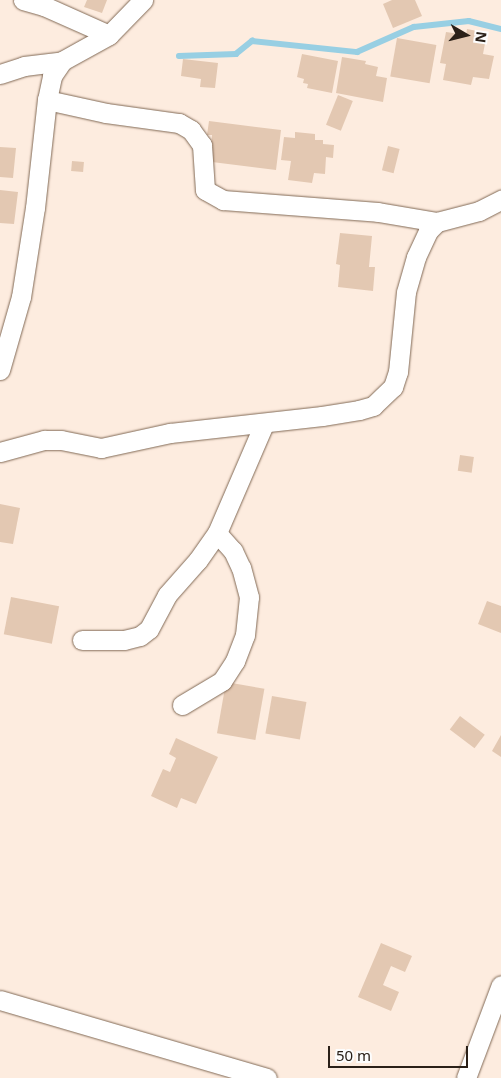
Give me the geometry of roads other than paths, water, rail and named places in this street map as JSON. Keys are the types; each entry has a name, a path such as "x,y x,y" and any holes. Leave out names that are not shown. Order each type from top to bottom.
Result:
{"street":[{"path":"23,0 44,6 109,35"},
{"path":"0,74 24,66 62,61 109,35 143,0"},
{"path":"0,370 20,297 35,208 47,100 52,76 62,61"},
{"path":"47,100 106,112 179,123 192,130 202,145 205,190 223,200 378,212 437,222 479,210 501,200"},
{"path":"0,452 44,440 61,440 101,448 170,433 264,424 359,410 372,406 393,387 403,345 406,292 416,257 428,231 437,222"},
{"path":"82,640 124,640 140,636 149,629 168,595 198,560 216,533 264,424"},
{"path":"182,705 222,681 235,660 244,634 249,597 241,568 233,551 216,533"},
{"path":"466,1078 501,985"},
{"path":"0,1000 267,1078"}],"waterway":[{"path":"179,56 236,54 252,41 357,52 414,27 469,21 501,29"}]}
